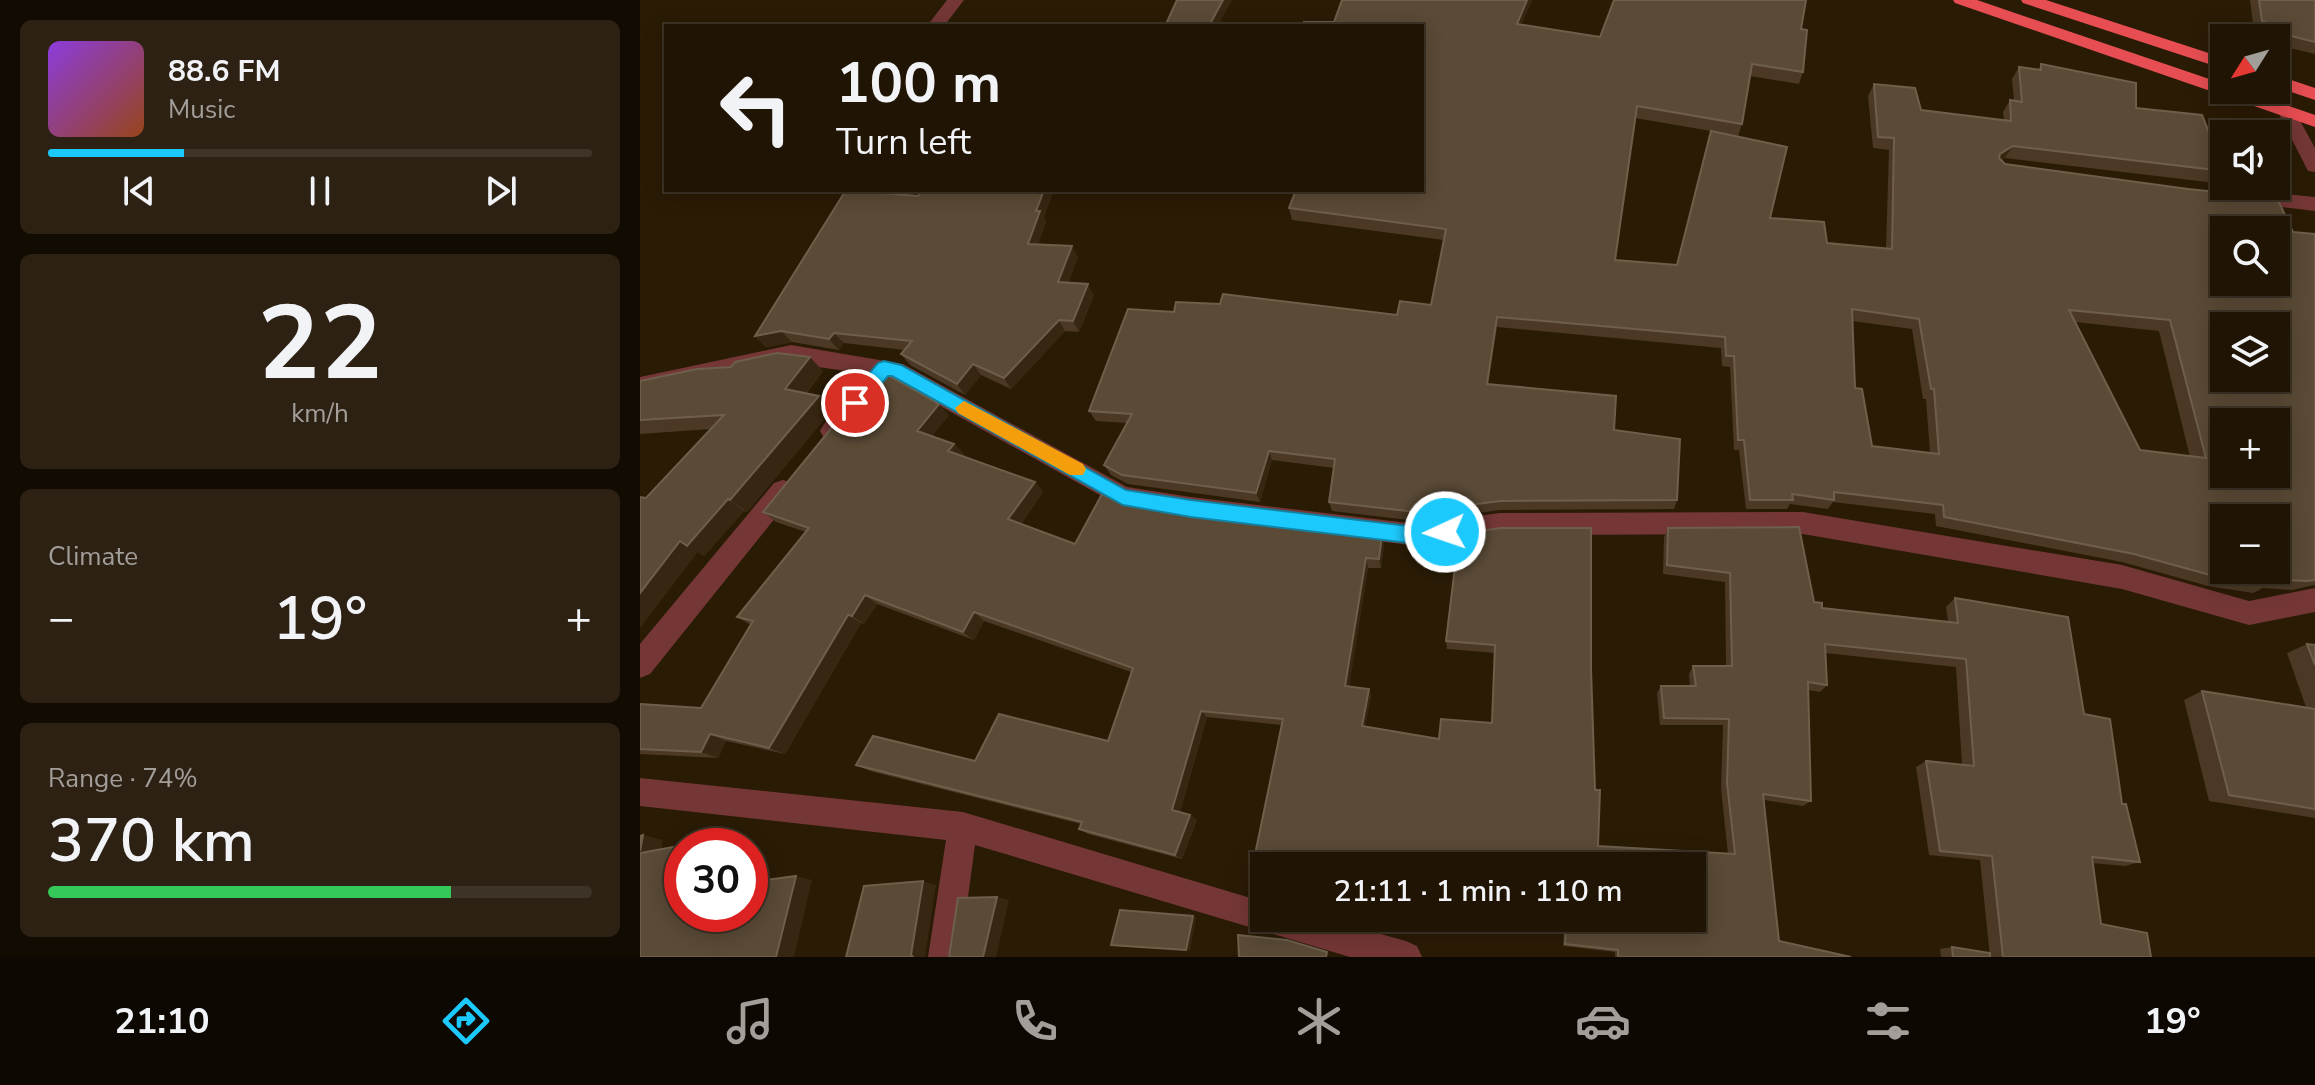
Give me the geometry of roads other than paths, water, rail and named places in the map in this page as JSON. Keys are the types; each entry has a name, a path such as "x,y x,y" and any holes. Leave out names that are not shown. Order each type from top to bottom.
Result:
{"highway":[{"path":"1961,0 2315,121"},
{"path":"2029,0 2210,59"},
{"path":"2290,86 2315,94"}],"street":[{"path":"937,24 956,0"},
{"path":"2287,112 2315,166"},
{"path":"2275,200 2315,204"},
{"path":"640,386 791,354 895,370 1123,497 1191,508 1417,535 1500,524 1803,523 2122,577 2249,613 2315,600"},
{"path":"820,445 884,368"},
{"path":"640,665 800,469"},
{"path":"640,792 963,827 1250,913"},
{"path":"944,957 963,827"},
{"path":"1309,932 1373,953 1406,957"}]}
